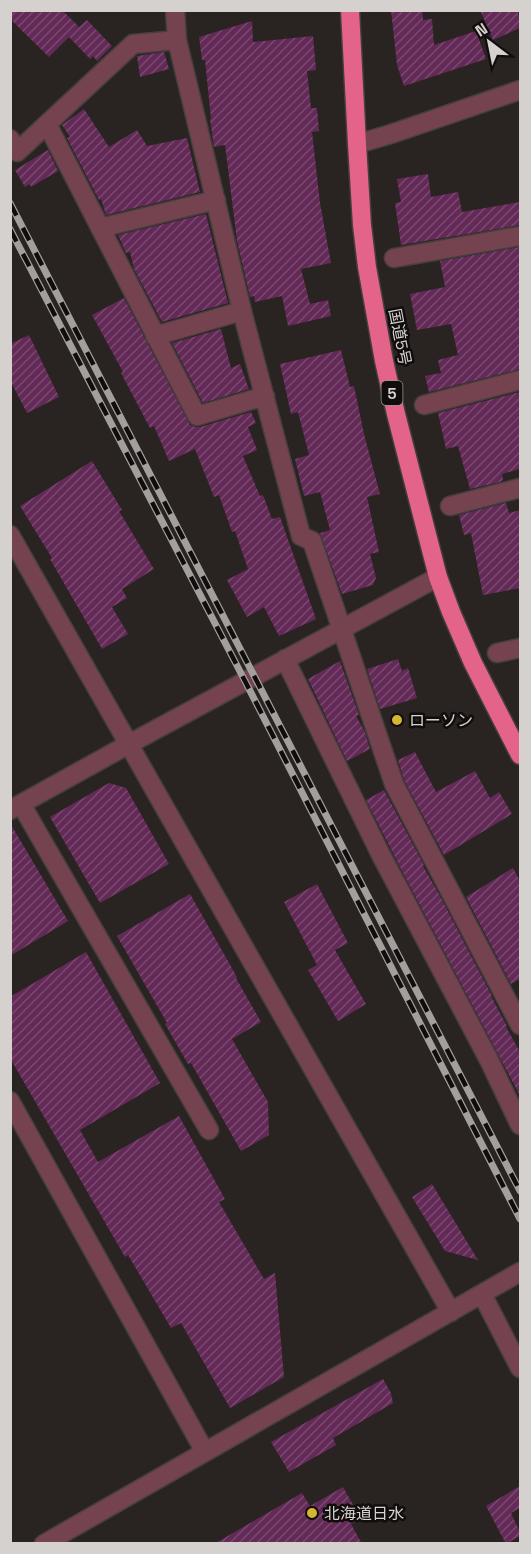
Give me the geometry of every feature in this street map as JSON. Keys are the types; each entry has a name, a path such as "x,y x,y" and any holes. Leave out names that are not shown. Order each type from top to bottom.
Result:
{"highway":[{"name":"国道5号","path":"350,10 357,144 367,267 384,361 438,577 473,663 520,755"}],"street":[{"path":"175,10 177,40 242,311 302,536 312,541 394,784 520,1025"},
{"path":"10,139 17,152 133,44 177,40"},
{"path":"357,144 520,90"},
{"path":"47,124 197,416 265,396"},
{"path":"100,228 216,200"},
{"path":"394,258 520,236"},
{"path":"155,336 242,311"},
{"path":"424,405 520,380"},
{"path":"450,506 520,488"},
{"path":"10,535 451,1312"},
{"path":"209,1130 16,807 438,577"},
{"path":"497,653 520,648"},
{"path":"285,659 380,853 489,1060 520,1125"},
{"path":"10,1101 205,1452"},
{"path":"44,1544 520,1272"},
{"path":"482,1294 520,1368"}],"building":[{"path":"10,10 62,10 79,27 87,20 112,46 97,61 93,56 90,59 69,37 49,57 10,19"},
{"path":"391,10 422,10 423,20 432,19 434,45 476,31 486,59 404,86 397,65"},
{"path":"480,10 517,10 520,28 493,40"},
{"path":"252,21 253,42 313,36 316,70 307,71 311,108 317,108 319,131 312,132 320,203 331,263 301,269 310,304 328,300 331,316 288,326 282,296 255,302 254,296 250,297 237,241 225,145 214,147 205,60 202,60 199,37"},
{"path":"164,52 169,69 140,77 137,56"},
{"path":"84,109 109,147 137,130 147,146 187,138 200,192 106,215 101,199 99,200 67,138 70,137 62,125"},
{"path":"48,150 58,171 31,187 30,184 25,187 15,170"},
{"path":"428,174 431,197 458,192 462,212 520,202 520,225 401,245 395,203 401,202 397,179"},
{"path":"206,214 228,303 162,322 134,269 130,252 126,253 118,235"},
{"path":"520,247 520,369 429,392 425,376 441,373 438,360 458,355 451,324 417,330 410,294 445,287 440,261"},
{"path":"124,298 190,425 200,427 251,412 256,423 248,427 257,450 243,456 260,496 263,495 272,519 280,517 316,619 279,636 264,607 247,617 227,580 248,569 219,495 214,497 195,449 169,461 154,426 150,428 92,315"},
{"path":"221,329 231,368 240,364 249,389 203,403 172,343"},
{"path":"29,335 59,397 27,413 10,380 10,344"},
{"path":"341,350 350,387 354,386 380,494 367,497 379,552 370,554 376,578 373,585 342,594 320,533 330,530 320,492 304,496 295,459 309,455 298,412 291,414 280,364"},
{"path":"520,392 520,469 502,474 503,480 500,482 470,489 458,446 446,449 438,413"},
{"path":"92,461 154,569 122,589 127,598 112,607 128,634 102,649 50,559 52,558 20,506"},
{"path":"506,503 509,513 520,510 520,588 483,595 471,533 464,535 459,515"},
{"path":"398,659 402,671 408,668 417,698 380,709 367,669"},
{"path":"340,661 359,715 356,716 365,732 370,749 347,761 308,679"},
{"path":"415,752 436,792 475,771 490,798 499,792 512,814 444,855 404,780 398,760"},
{"path":"109,783 126,788 169,864 100,903 50,817"},
{"path":"384,790 520,1052 520,1096 366,800"},
{"path":"10,823 68,921 10,956"},
{"path":"513,868 520,881 520,979 511,984 466,897"},
{"path":"317,884 348,943 335,950 366,1004 338,1021 308,970 317,965 284,902"},
{"path":"190,894 261,1022 232,1039 268,1102 269,1135 241,1151 191,1063 188,1064 117,936"},
{"path":"86,952 160,1083 80,1130 98,1162 179,1116 225,1199 219,1202 264,1279 275,1273 284,1377 230,1408 181,1323 171,1328 128,1255 125,1257 10,1058 10,997"},
{"path":"432,1184 478,1260 445,1251 412,1197"},
{"path":"383,1379 391,1393 393,1403 333,1438 336,1445 289,1472 271,1442"},
{"path":"520,1486 520,1508 511,1513 520,1536 506,1544 486,1506"},
{"name":"北海道日水","path":"343,1487 361,1519 351,1524 362,1544 214,1544 302,1493 310,1506"}],"railway":[{"path":"10,203 520,1191"},
{"path":"10,229 245,681 520,1219"}],"place":[{"name":"ローソン","path":"397,720"},
{"name":"北海道日水","path":"312,1513"}]}
